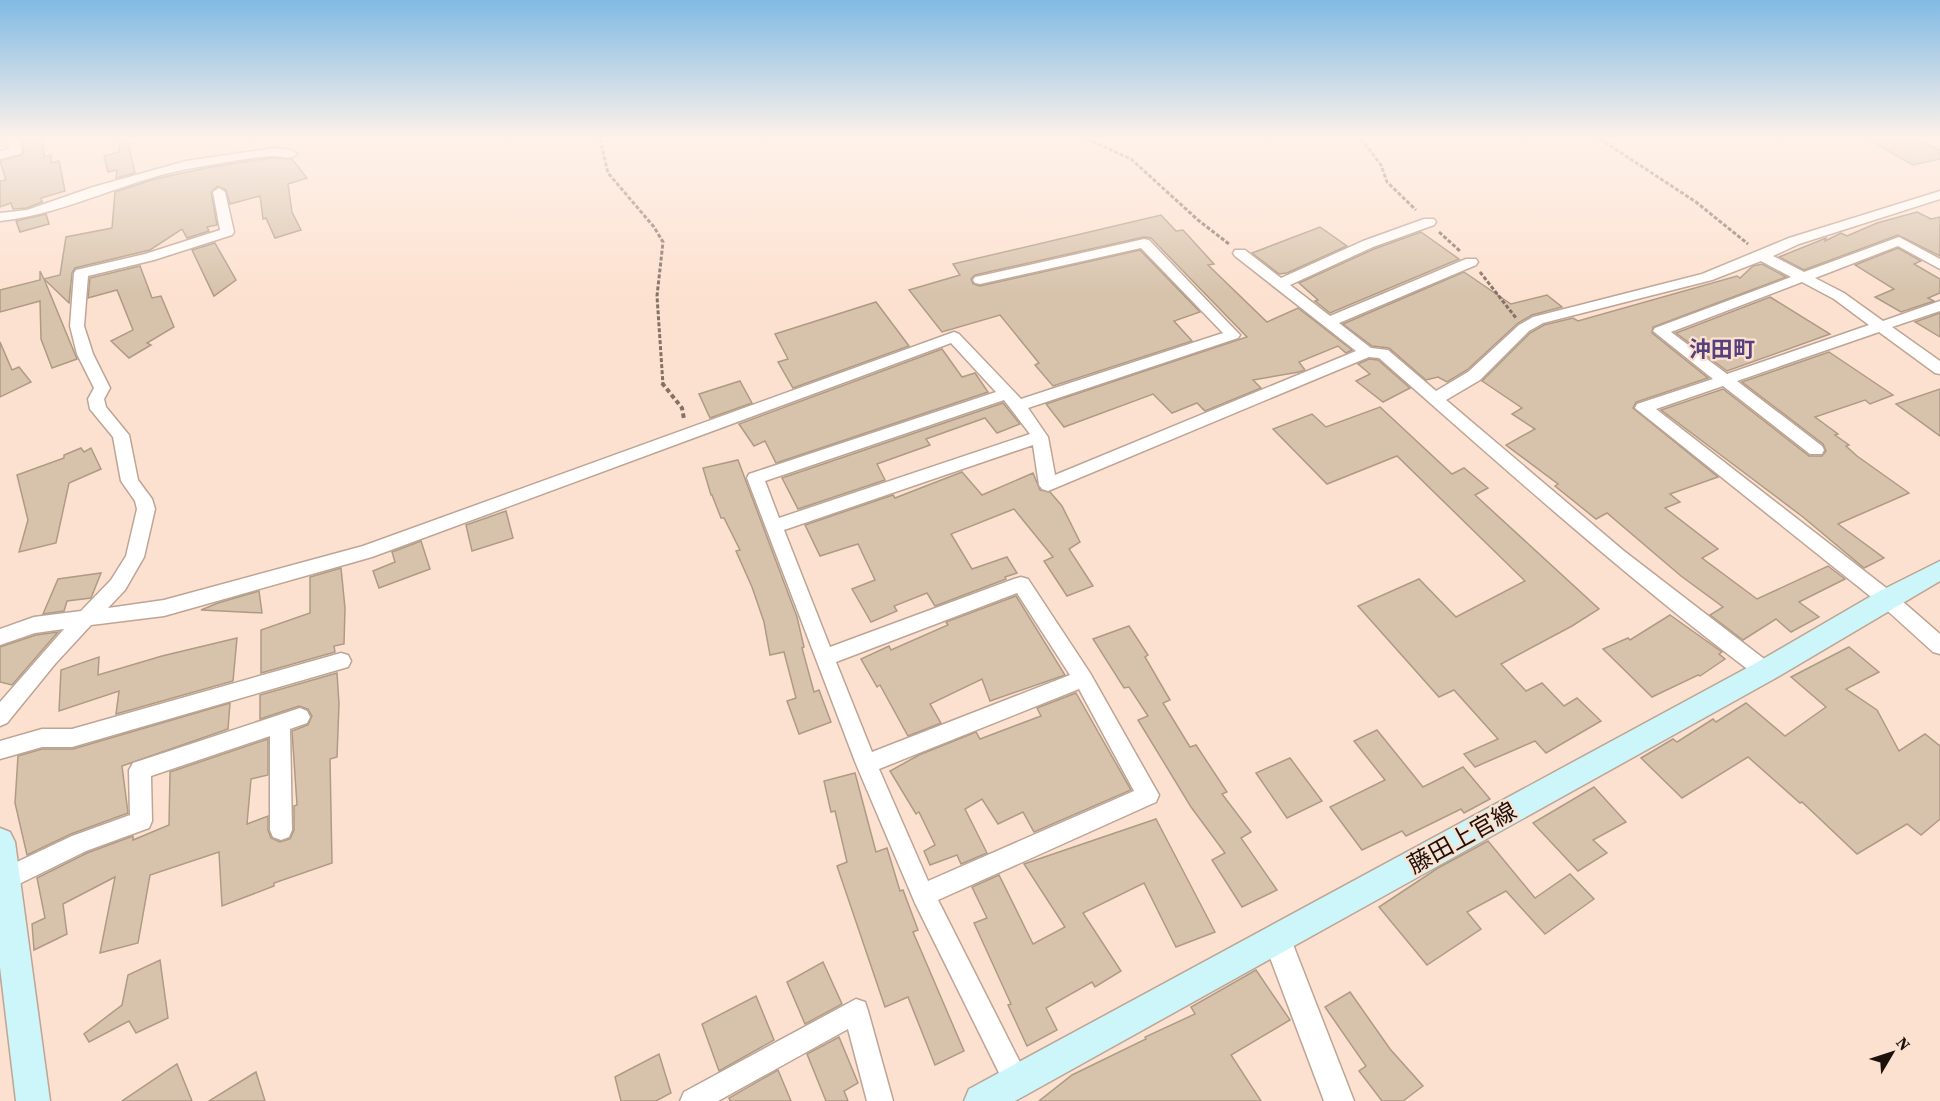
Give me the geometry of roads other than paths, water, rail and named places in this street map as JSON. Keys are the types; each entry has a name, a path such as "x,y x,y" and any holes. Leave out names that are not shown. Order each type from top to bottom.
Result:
{"main road":[{"name":"藤田上官線","path":"981,1101 1765,671 1940,570"},
{"path":"0,842 33,1101"}],"street":[{"path":"0,217 29,214 97,190"},
{"path":"0,717 48,658 118,585 135,557 146,508 143,499 130,481 121,435 98,409 96,399 102,388 85,354 77,326 81,273 149,257 227,232 219,192"},
{"path":"1435,399 1474,376 1524,328 1538,320 1707,277 1794,241 1940,195"},
{"path":"1280,284 1368,244 1428,222"},
{"path":"1816,450 1660,331 1899,241 1940,265"},
{"path":"980,280 1144,243 1233,335 755,478 866,764 923,895 1016,1080"},
{"path":"1240,253 1367,352"},
{"path":"1762,256 1839,296 1940,369"},
{"path":"1328,322 1471,262"},
{"path":"1940,306 1643,408 1887,599 1940,646"},
{"path":"0,637 34,625 164,608 366,552 954,337 1012,400 1040,437 1048,485 1367,352 1383,354 1582,526 1717,637 1765,671"},
{"path":"775,526 1040,437"},
{"path":"826,657 1021,584 1083,679 1148,795 923,895"},
{"path":"0,750 42,738 72,738 341,661"},
{"path":"866,764 1083,679"},
{"path":"5,879 80,843 141,821 140,770 290,721 281,830"},
{"path":"1277,939 1339,1101"},
{"path":"693,1101 856,1011 880,1101"}],"district":[{"name":"沖田町","path":"1722,349"}]}
